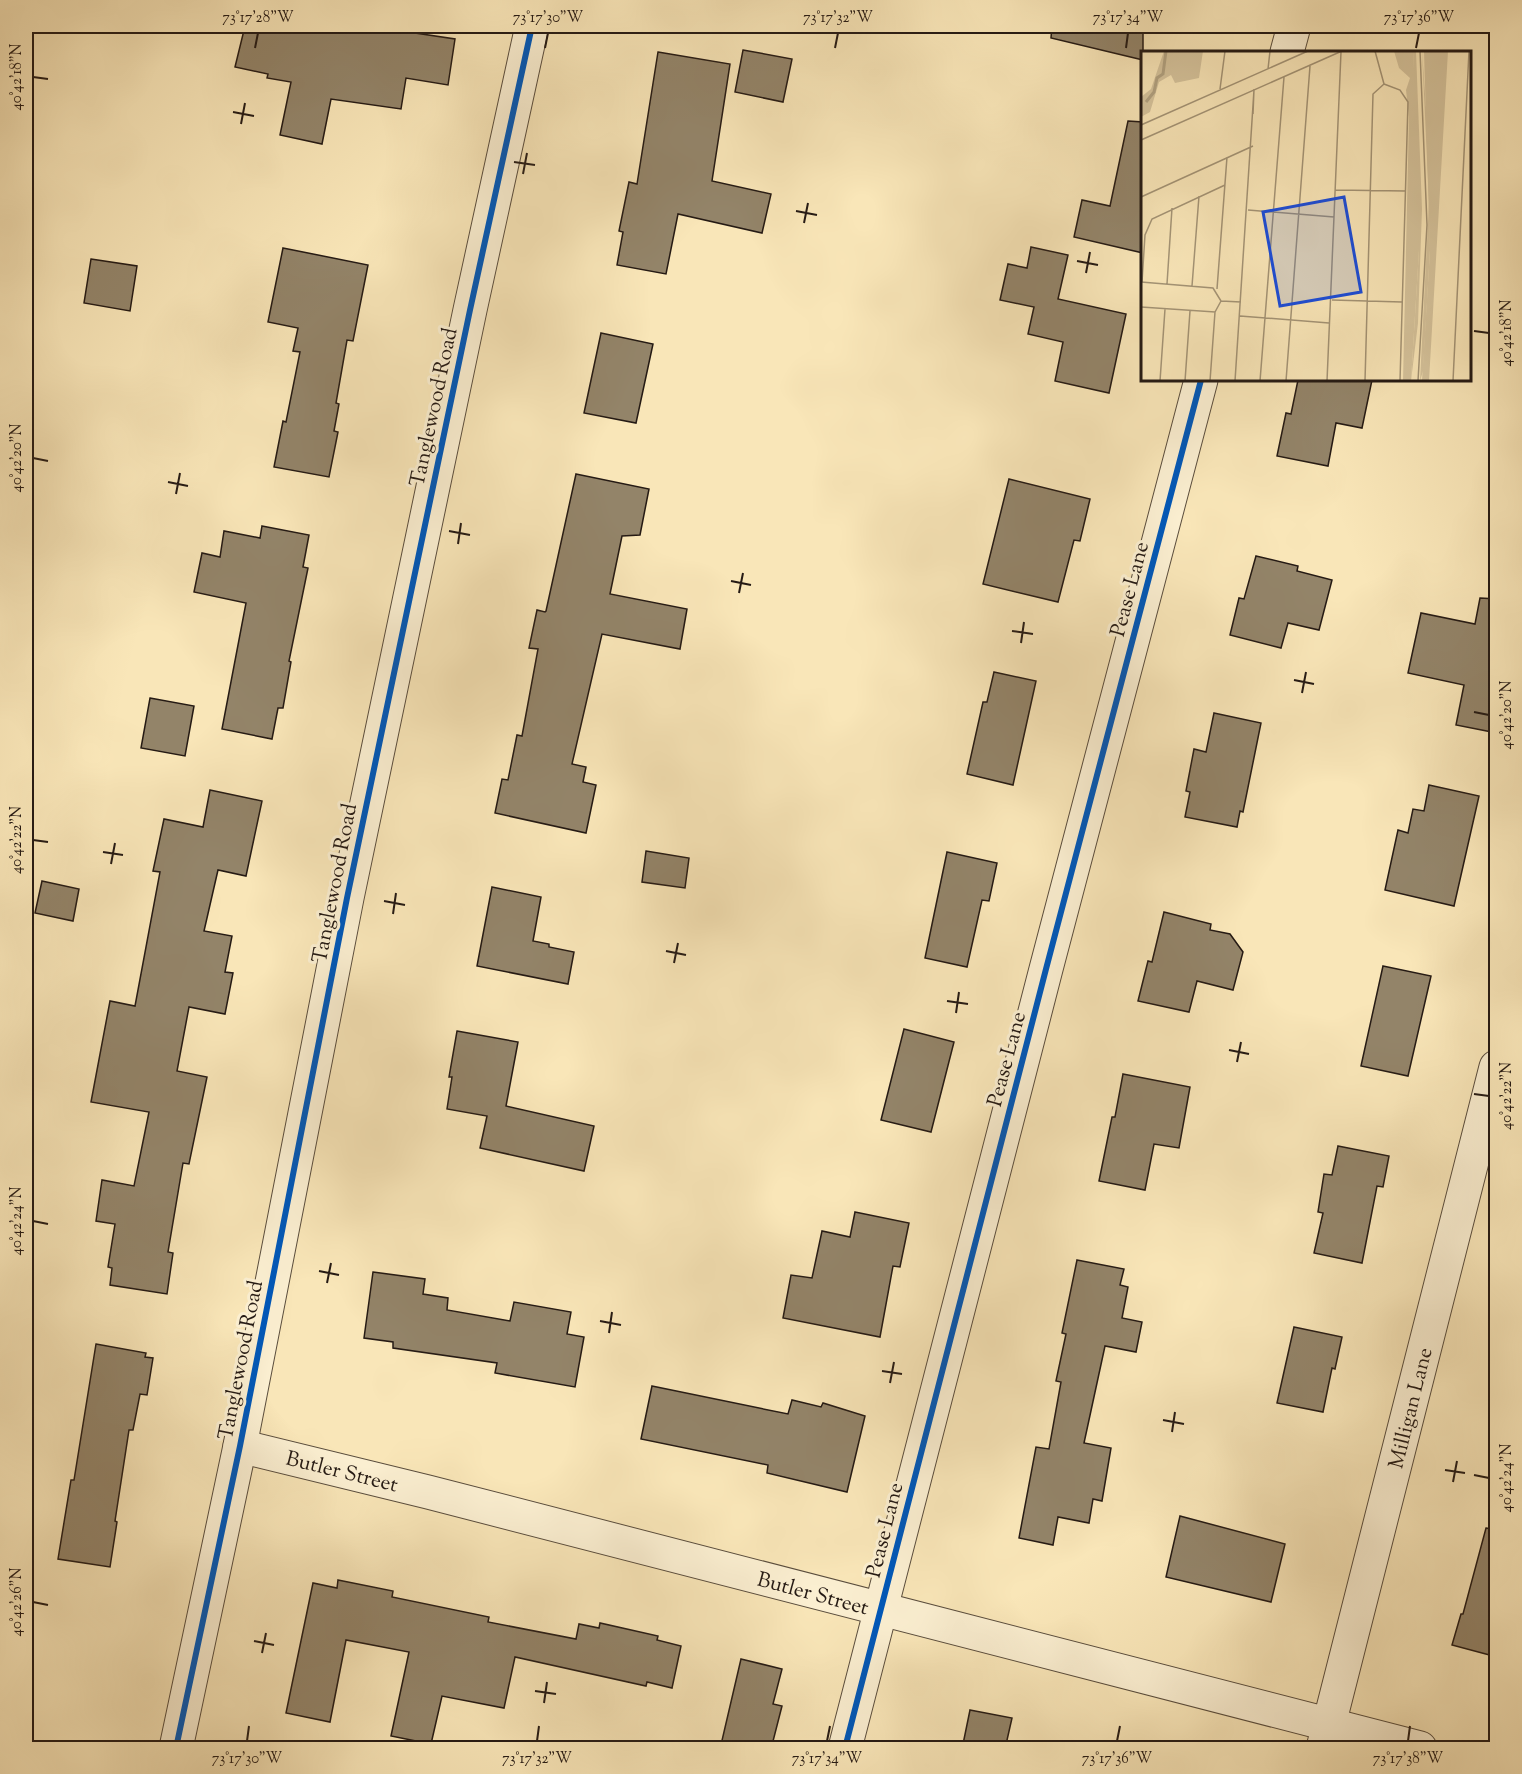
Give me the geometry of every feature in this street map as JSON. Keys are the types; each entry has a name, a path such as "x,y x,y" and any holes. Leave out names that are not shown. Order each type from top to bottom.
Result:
{"street":[{"name":"Tanglewood Road","path":"176,1749 240,1446 347,898 472,298 532,26"},
{"path":"1287,51 1294,26"},
{"name":"Pease Lane","path":"845,1749 1201,381"},
{"name":"Milligan Lane","path":"1326,1737 1497,1067"},
{"name":"Butler Street","path":"240,1446 428,1492 880,1610 1326,1737 1419,1749"}],"building":[{"path":"245,26 368,26 455,39 448,85 406,78 401,109 331,99 322,144 280,135 291,82 267,78 268,74 235,67"},
{"path":"1052,26 1143,26 1143,51 1141,51 1141,60 1051,38"},
{"path":"743,50 792,59 783,102 735,92"},
{"path":"658,52 730,64 712,181 771,194 762,233 678,214 666,274 617,265 623,232 619,231 629,182 637,184"},
{"path":"1128,121 1141,122 1141,253 1074,237 1082,200 1110,206"},
{"path":"1031,247 1068,255 1058,299 1126,314 1109,393 1055,381 1063,342 1028,334 1034,307 1000,300 1008,264 1027,268"},
{"path":"283,248 368,265 353,341 347,340 336,403 339,404 334,431 338,432 329,477 274,467 300,352 293,351 298,328 268,322"},
{"path":"91,259 137,266 130,311 84,303"},
{"path":"601,333 653,344 636,423 584,413"},
{"path":"1298,381 1372,381 1362,428 1336,423 1328,466 1277,456 1286,413 1291,414"},
{"path":"576,474 649,489 640,535 622,536 610,594 687,609 680,649 602,634 572,764 586,767 583,782 596,785 586,833 495,813 502,779 508,780 517,735 522,736 538,649 529,648 537,610 546,611"},
{"path":"1009,479 1090,499 1080,541 1074,540 1058,602 983,584"},
{"path":"262,526 309,535 303,567 308,568 289,661 291,662 283,708 278,708 272,739 222,729 246,603 194,592 202,553 220,557 224,531 260,538"},
{"path":"1256,556 1298,566 1297,571 1332,580 1319,630 1288,623 1281,648 1230,635 1239,598 1244,599"},
{"path":"1480,598 1497,599 1497,733 1456,725 1464,685 1408,673 1421,613 1475,624"},
{"path":"994,672 1036,681 1013,785 967,774 983,702 987,702"},
{"path":"150,698 194,706 185,756 141,748"},
{"path":"1214,713 1261,723 1243,812 1240,811 1237,827 1185,817 1190,792 1186,791 1194,749 1206,752"},
{"path":"1429,785 1479,796 1454,906 1385,890 1398,830 1408,833 1413,809 1424,811"},
{"path":"210,790 262,801 246,876 218,870 204,931 232,936 225,972 233,973 225,1014 189,1007 177,1071 207,1077 189,1164 183,1163 168,1252 173,1253 167,1294 110,1285 112,1268 108,1267 115,1224 96,1221 102,1180 134,1186 149,1112 91,1102 110,1001 135,1006 160,872 153,871 164,819 203,827"},
{"path":"646,851 689,858 685,888 642,882"},
{"path":"947,852 997,863 989,901 982,900 967,967 925,958"},
{"path":"42,881 79,889 73,921 35,913"},
{"path":"492,887 541,897 533,941 574,952 568,984 477,966"},
{"path":"1164,912 1211,924 1210,930 1230,934 1243,952 1233,990 1197,981 1189,1012 1138,1001 1148,961 1152,962"},
{"path":"1383,966 1431,976 1408,1076 1361,1066"},
{"path":"904,1029 954,1042 931,1132 881,1120"},
{"path":"457,1031 518,1042 506,1106 594,1126 584,1171 480,1148 487,1116 447,1109 452,1077 449,1077"},
{"path":"1123,1074 1190,1087 1179,1148 1154,1144 1145,1190 1099,1181"},
{"path":"1338,1146 1389,1156 1383,1187 1377,1186 1362,1263 1314,1253 1323,1213 1318,1212 1324,1174 1332,1175"},
{"path":"855,1212 909,1223 900,1267 893,1266 880,1337 783,1318 791,1275 812,1278 822,1231 850,1237"},
{"path":"1077,1260 1124,1269 1120,1285 1128,1287 1122,1318 1142,1322 1136,1352 1105,1346 1084,1443 1111,1448 1102,1501 1093,1499 1089,1523 1058,1517 1053,1545 1019,1538 1036,1447 1049,1449 1061,1382 1056,1381 1066,1334 1062,1333"},
{"path":"373,1272 425,1279 423,1294 448,1298 447,1310 510,1321 514,1302 571,1312 567,1334 584,1337 575,1387 495,1373 497,1363 393,1348 393,1342 364,1338"},
{"path":"1294,1327 1342,1337 1335,1369 1332,1368 1323,1412 1277,1403"},
{"path":"96,1344 146,1353 145,1357 153,1358 147,1395 140,1394 133,1430 129,1430 110,1567 58,1559 71,1480 74,1480"},
{"path":"652,1386 788,1414 792,1400 821,1407 823,1403 865,1416 847,1492 767,1473 768,1465 641,1439"},
{"path":"1180,1516 1285,1544 1271,1602 1166,1577"},
{"path":"1486,1528 1497,1530 1497,1657 1452,1645 1461,1614 1463,1614"},
{"path":"338,1580 393,1591 392,1597 489,1617 488,1622 576,1639 579,1624 599,1628 600,1623 658,1636 657,1640 681,1646 672,1688 647,1682 646,1686 515,1657 504,1708 442,1696 431,1744 391,1736 409,1652 346,1640 330,1722 286,1713 313,1583 337,1588"},
{"path":"741,1659 782,1669 773,1704 782,1706 771,1749 720,1749"},
{"path":"970,1710 1012,1718 1005,1749 962,1749"}],"cycle path":[{"path":"176,1748 240,1446 347,898 532,26"},
{"path":"845,1748 1201,381"}]}
